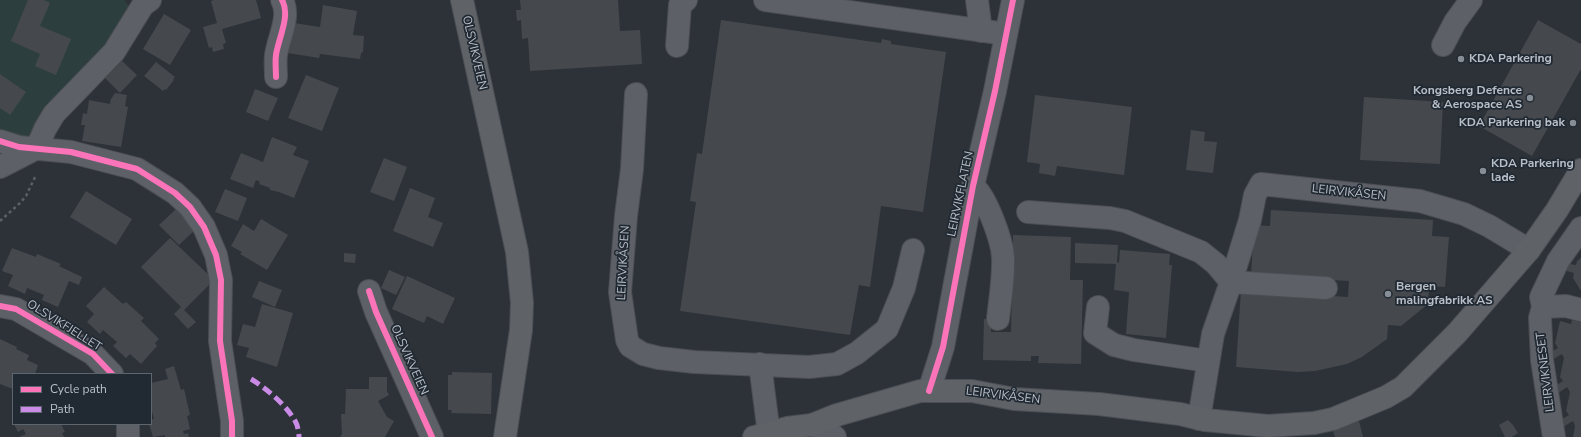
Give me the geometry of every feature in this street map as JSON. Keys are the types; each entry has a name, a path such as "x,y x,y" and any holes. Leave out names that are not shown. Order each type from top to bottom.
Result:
{"main road":[{"name":"OLSVIKVEIEN","path":"462,0 517,252 522,303 521,330 505,437"},
{"name":"LEIRVIKÅSEN","path":"762,435 788,428 812,425 837,414 920,391 972,391 1014,399 1099,404 1180,414 1258,431 1268,426 1314,423 1333,419 1386,397 1403,387 1457,333 1529,250 1557,210 1581,170"}],"street":[{"path":"276,77 276,55 284,18 284,4 282,0"},
{"path":"677,46 680,5 686,0"},
{"path":"765,0 1006,34"},
{"path":"977,0 981,31"},
{"name":"LEIRVIKFLATEN","path":"929,391 943,346 973,186 995,91 1013,0"},
{"path":"1443,45 1455,22 1471,0"},
{"path":"0,167 37,148 45,129 54,114 114,52 144,2"},
{"name":"LEIRVIKÅSEN","path":"636,94 632,169 626,216 620,292 627,340 630,346 644,354 659,358 694,362 809,367 837,364 858,353 887,329 904,288 913,250"},
{"path":"0,141 19,147 71,152 137,169 176,193 190,207 204,227 216,255 221,280 220,342 232,421 232,437"},
{"name":"LEIRVIKÅSEN","path":"1199,419 1213,334 1250,220 1255,195 1262,184 1420,201 1464,214 1489,226 1529,250"},
{"path":"973,186 987,205 996,227 1003,256 998,319"},
{"path":"1028,212 1110,218 1125,221 1201,252 1216,264 1231,282 1326,288"},
{"name":"LEIRVIKNESET","path":"1554,437 1542,360 1540,318 1543,307 1541,297 1558,261 1581,228"},
{"name":"OLSVIKVEIEN","path":"369,291 376,312 432,437"},
{"name":"OLSVIKFJELLET","path":"0,306 16,309 93,354 111,373"},
{"path":"1543,307 1566,306 1581,310"},
{"path":"1098,307 1095,334 1114,345 1134,350 1208,361"},
{"name":"LEIRVIKÅSEN","path":"760,364 762,435"},
{"path":"128,425 128,437"},
{"path":"812,425 825,429 835,437"}],"path":[{"path":"0,221 20,204 26,196 37,171 37,148"}],"shaded area":[{"path":"0,0 124,0 136,14 25,145 0,131"}],"building":[{"path":"28,0 44,0 50,3 40,26 71,39 56,75 35,66 40,54 11,41"},
{"path":"256,0 261,18 222,29 226,43 223,44 224,49 213,52 212,47 209,48 203,27 217,23 211,1"},
{"path":"520,0 618,0 620,31 640,30 642,64 530,71 528,38 522,39 521,20 517,21 516,10 521,10"},
{"path":"323,5 357,11 353,35 364,36 363,52 361,53 360,59 320,54 319,58 288,53 294,23 320,27"},
{"path":"164,14 191,30 170,65 143,49"},
{"path":"721,20 881,43 882,39 891,41 891,44 946,52 923,212 881,206 870,287 859,285 850,335 680,311 696,202 690,201 697,153 702,154"},
{"name":"Kongsberg Defence & Aerospace AS","path":"1538,20 1581,44 1581,69 1532,156 1479,126"},
{"path":"122,61 137,75 120,93 105,78"},
{"path":"156,62 175,77 166,90 165,89 163,91 144,76"},
{"path":"0,74 26,92 10,115 0,108"},
{"path":"306,75 339,88 322,131 288,118"},
{"path":"255,89 278,98 268,121 246,112"},
{"path":"115,93 127,95 125,106 128,107 121,147 82,141 85,125 81,125 83,113 87,114 89,100 110,104"},
{"path":"1035,95 1132,107 1124,175 1057,166 1055,176 1039,173 1040,164 1027,162"},
{"path":"1364,97 1443,102 1440,164 1360,160"},
{"path":"1191,130 1205,132 1204,141 1217,142 1213,173 1186,170"},
{"path":"272,137 297,147 293,155 309,161 294,198 270,190 270,188 259,184 260,182 256,180 253,188 230,179 241,153 263,162"},
{"path":"384,158 407,167 394,201 370,192"},
{"path":"410,188 435,198 428,217 443,223 433,247 393,231"},
{"path":"225,189 247,198 238,221 215,212"},
{"path":"86,191 132,219 116,245 70,217"},
{"path":"177,208 197,228 179,245 159,225"},
{"name":"Bergen malingfabrikk AS","path":"1271,210 1433,220 1432,236 1449,237 1445,287 1429,286 1428,304 1401,326 1388,325 1387,339 1362,357 1347,364 1315,371 1298,372 1236,367 1241,290 1348,297 1349,281 1251,275 1254,225 1270,226"},
{"path":"261,219 288,235 267,270 240,254 242,252 231,246 243,224 254,231"},
{"path":"1013,235 1071,237 1070,280 1083,280 1081,364 1038,363 1039,356 1031,356 1031,361 983,360 984,319 991,320 991,332 1011,332"},
{"path":"170,238 214,280 184,310 196,322 188,329 174,314 181,307 141,267"},
{"path":"1075,243 1118,245 1117,262 1119,263 1120,250 1170,254 1169,265 1172,265 1166,338 1126,334 1129,292 1114,290 1116,264 1075,263"},
{"path":"12,248 36,257 37,254 61,264 59,266 82,277 79,285 69,281 58,307 42,300 44,295 27,288 25,294 8,286 13,275 2,271"},
{"path":"344,253 356,254 355,263 344,262"},
{"path":"1581,258 1581,291 1573,278 1574,273 1563,270 1564,263 1576,265 1577,261"},
{"path":"389,270 405,277 396,295 381,288"},
{"path":"407,276 455,298 443,324 427,316 424,323 392,309"},
{"path":"259,281 282,290 275,307 252,297"},
{"path":"104,287 123,304 126,302 144,318 141,321 159,339 155,343 157,346 141,364 130,354 126,358 113,346 117,342 103,330 100,334 87,322 94,314 86,306"},
{"path":"262,304 293,313 277,367 246,357 249,348 237,345 243,324 255,327"},
{"path":"1572,320 1581,322 1581,437 1573,437 1575,426 1573,421 1563,427 1559,421 1569,415 1566,411 1570,392 1567,387 1557,394 1553,387 1563,381 1560,377 1564,358 1562,354 1552,360 1548,354 1558,348 1555,343 1560,321 1571,324"},
{"path":"0,339 17,347 16,349 29,355 27,360 38,365 35,373 12,373 12,389 0,384"},
{"path":"174,366 181,390 184,389 190,415 187,416 190,429 183,431 184,434 188,433 189,437 165,437 165,435 153,437 149,425 152,425 152,420 154,419 152,411 152,383 168,379 165,369"},
{"path":"452,372 492,373 491,414 451,413 452,410 448,410 448,375 452,375"},
{"path":"369,377 387,377 387,391 389,395 378,401 387,417 394,421 385,437 340,437 342,434 341,414 345,414 346,389 369,389"},
{"path":"1508,420 1518,433 1512,437 1505,437 1499,425"},
{"path":"1359,421 1363,437 1335,437 1332,428"},
{"path":"14,425 62,425 65,432 62,433 64,437 19,437 26,434 23,429 18,432"}],"marked path":[{"path":"251,379 270,393 289,412 297,425 299,437"}],"cycle path":[{"path":"276,77 276,55 285,20 282,0"},
{"path":"929,391 943,347 973,186 995,91 1013,0"},
{"path":"0,141 19,147 71,152 137,169 175,193 190,207 204,227 216,255 221,280 220,341 232,421 232,437"},
{"path":"369,291 376,312 432,437"},
{"path":"0,306 16,309 93,354 111,373"}],"place":[{"name":"KDA Parkering","path":"1461,59"},
{"name":"Kongsberg Defence & Aerospace AS","path":"1530,98"},
{"name":"KDA Parkering bak","path":"1573,123"},
{"name":"KDA Parkering lade","path":"1483,171"},
{"name":"Bergen malingfabrikk AS","path":"1388,294"}]}
